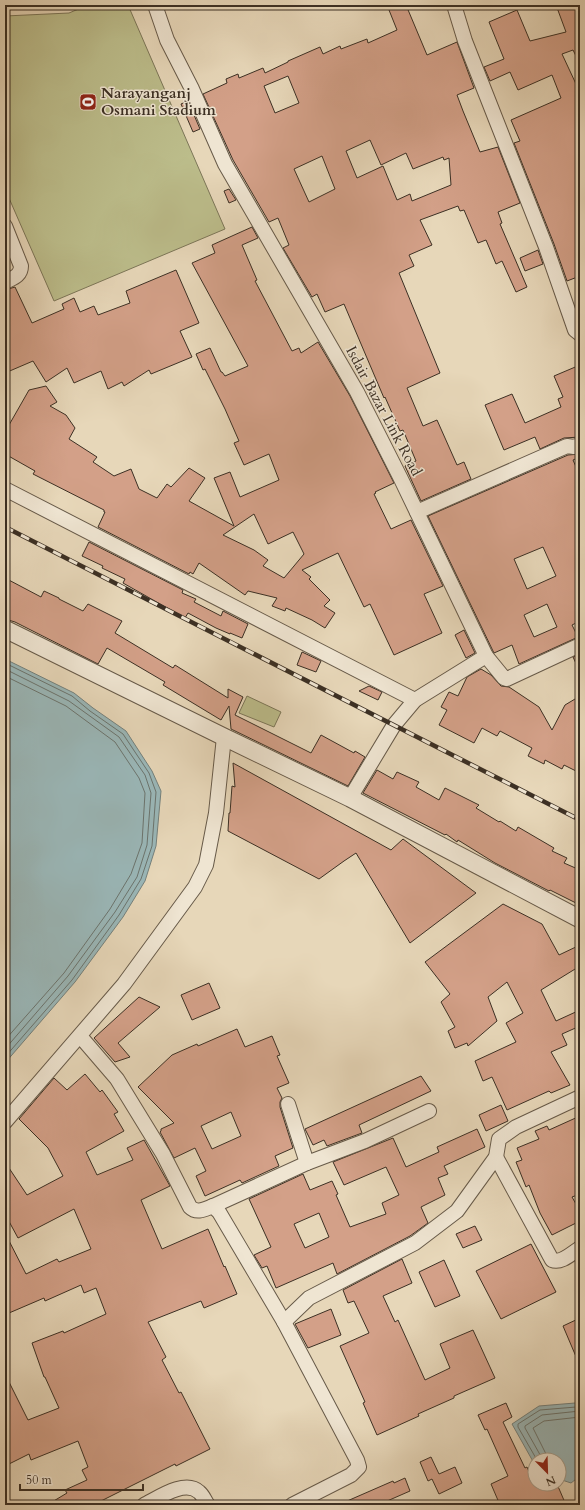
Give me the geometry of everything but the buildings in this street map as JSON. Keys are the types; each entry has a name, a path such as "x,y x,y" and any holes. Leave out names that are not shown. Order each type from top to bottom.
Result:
{"street":[{"name":"Isdair Bazar Link Road","path":"156,5 168,40 192,89 225,164 357,392 417,512 486,656 504,678 507,679 580,645"},
{"path":"454,5 465,41 546,247 575,330 580,334"},
{"path":"5,226 21,266 21,271 18,275 5,282"},
{"path":"417,512 567,446 574,447 580,445"},
{"path":"5,489 415,700"},
{"path":"5,629 224,738 350,798 580,919"},
{"path":"350,798 394,725 415,700 486,656"},
{"path":"5,1122 124,984 194,887 206,865 216,813 224,738"},
{"path":"80,1036 117,1079 163,1154 193,1211 213,1206 307,1163 364,1141 429,1111"},
{"path":"284,1322 310,1298 415,1243 458,1211 496,1157 499,1139 516,1127 580,1097"},
{"path":"288,1104 307,1163"},
{"path":"496,1157 552,1260 555,1262 560,1261 580,1248"},
{"path":"213,1206 219,1212 284,1322 357,1460 359,1467 351,1475 292,1505"},
{"path":"144,1505 172,1491 186,1487 199,1491 208,1505"}],"green space":[{"name":"Narayanganj Osmani Stadium","path":"88,5 128,5 225,229 54,301 5,189 5,16 69,13"},
{"path":"247,696 281,712 274,727 239,713"}],"water":[{"path":"5,659 74,693 126,731 152,771 161,791 156,846 145,881 123,917 75,982 5,1063"},
{"path":"580,1400 580,1476 571,1483 567,1482 567,1452 528,1452 512,1424 539,1406 575,1403"}],"railway":[{"path":"5,527 580,820"}],"place":[{"name":"Narayanganj Osmani Stadium","path":"88,102"}]}
